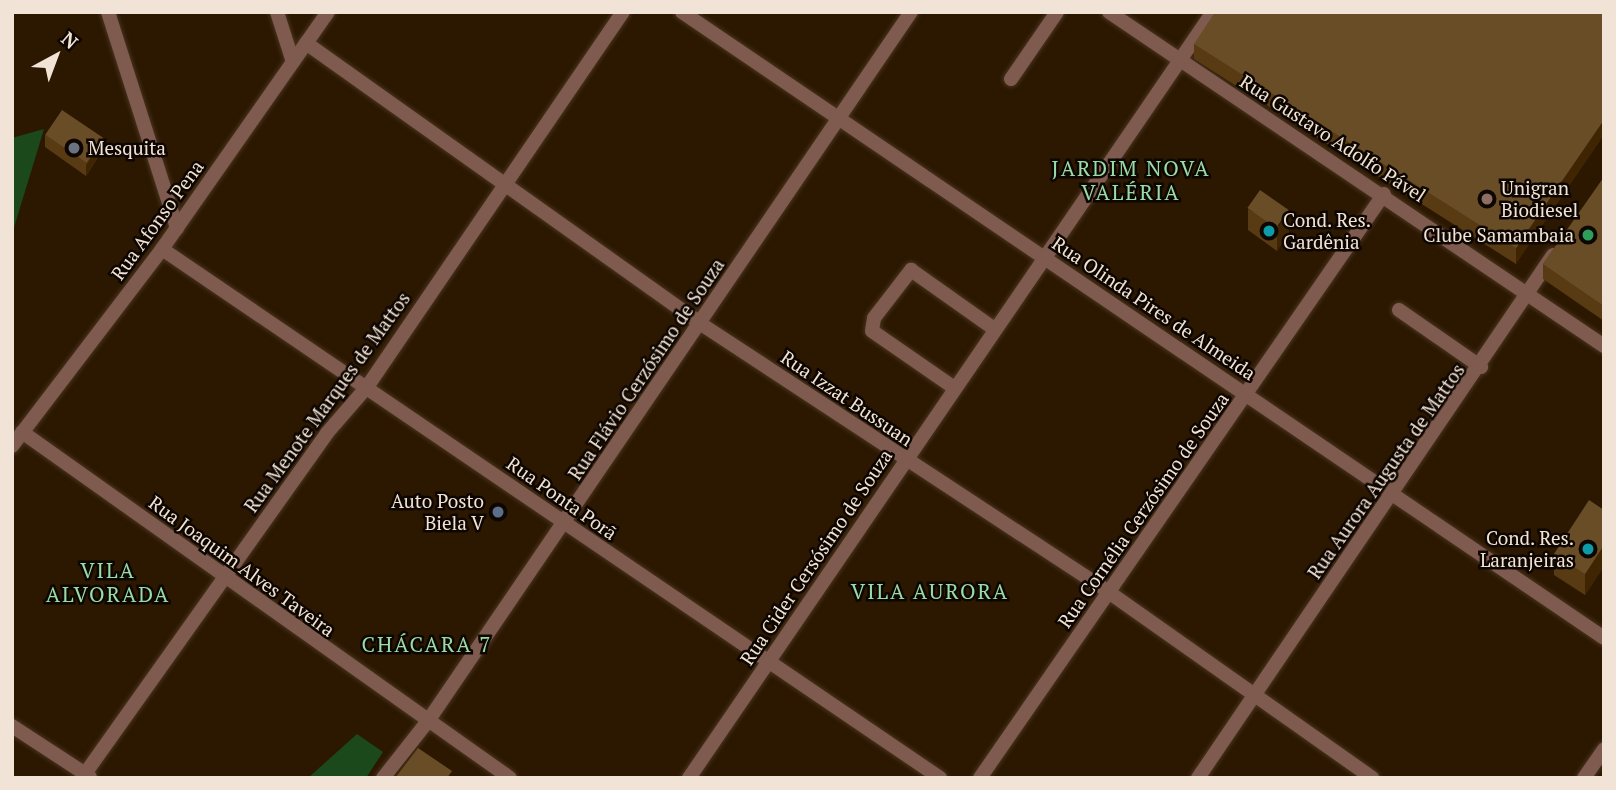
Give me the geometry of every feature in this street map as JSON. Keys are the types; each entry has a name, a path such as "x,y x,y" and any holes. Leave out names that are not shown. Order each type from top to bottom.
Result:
{"street":[{"path":"107,12 177,228"},
{"path":"277,12 293,62"},
{"name":"Rua Afonso Pena","path":"12,446 162,249 328,12"},
{"name":"Rua Menote Marques de Mattos","path":"86,776 327,433 367,387 502,185 623,12"},
{"name":"Rua Olinda Pires de Almeida","path":"682,12 1041,257 1394,492 1604,638"},
{"name":"Rua Flávio Cerzósimo de Souza","path":"383,778 428,721 701,324 911,12"},
{"path":"1011,79 1057,12"},
{"name":"Rua Gustavo Adolfo Pável","path":"1109,12 1384,194 1604,346"},
{"name":"Rua Cider Cersósimo de Souza","path":"689,778 1041,257 1213,12"},
{"name":"Rua Izzat Bussuan","path":"306,43 701,324 1110,593 1372,778"},
{"name":"Rua Cornélia Cerzósimo de Souza","path":"979,778 1110,593 1384,194"},
{"name":"Rua Aurora Augusta de Mattos","path":"1198,778 1481,367 1527,293 1565,239"},
{"name":"Rua Ponta Porã","path":"162,249 367,387 563,524 770,659 940,778"},
{"path":"953,387 872,331 874,318 911,270 993,328"},
{"path":"1399,310 1481,367"},
{"name":"Rua Joaquim Alves Taveira","path":"22,432 510,778"},
{"path":"12,726 86,776"},
{"path":"1584,778 1604,749"}],"green space":[{"path":"44,129 12,234 12,138"},
{"path":"357,734 383,752 366,778 308,778"}],"building":[{"name":"Unigran Biodiesel","path":"1215,12 1604,12 1604,120 1516,248 1194,44"},
{"path":"62,110 103,138 87,163 45,135"},
{"name":"Clube Samambaia","path":"1604,177 1604,306 1543,264"},
{"path":"1260,190 1289,210 1276,228 1247,208"},
{"path":"1589,500 1604,510 1604,545 1585,574 1554,554"},
{"path":"418,748 452,771 447,778 395,778"}],"place":[{"name":"Mesquita","path":"74,148"},
{"name":"Unigran Biodiesel","path":"1487,199"},
{"name":"Cond. Res. Gardênia","path":"1269,231"},
{"name":"Clube Samambaia","path":"1588,235"},
{"name":"Auto Posto Biela V","path":"498,512"},
{"name":"Cond. Res. Laranjeiras","path":"1588,549"}],"district":[{"name":"JARDIM NOVA VALÉRIA","path":"1131,180"},
{"name":"VILA ALVORADA","path":"108,582"},
{"name":"VILA AURORA","path":"930,591"},
{"name":"CHÁCARA 7","path":"427,644"}]}
